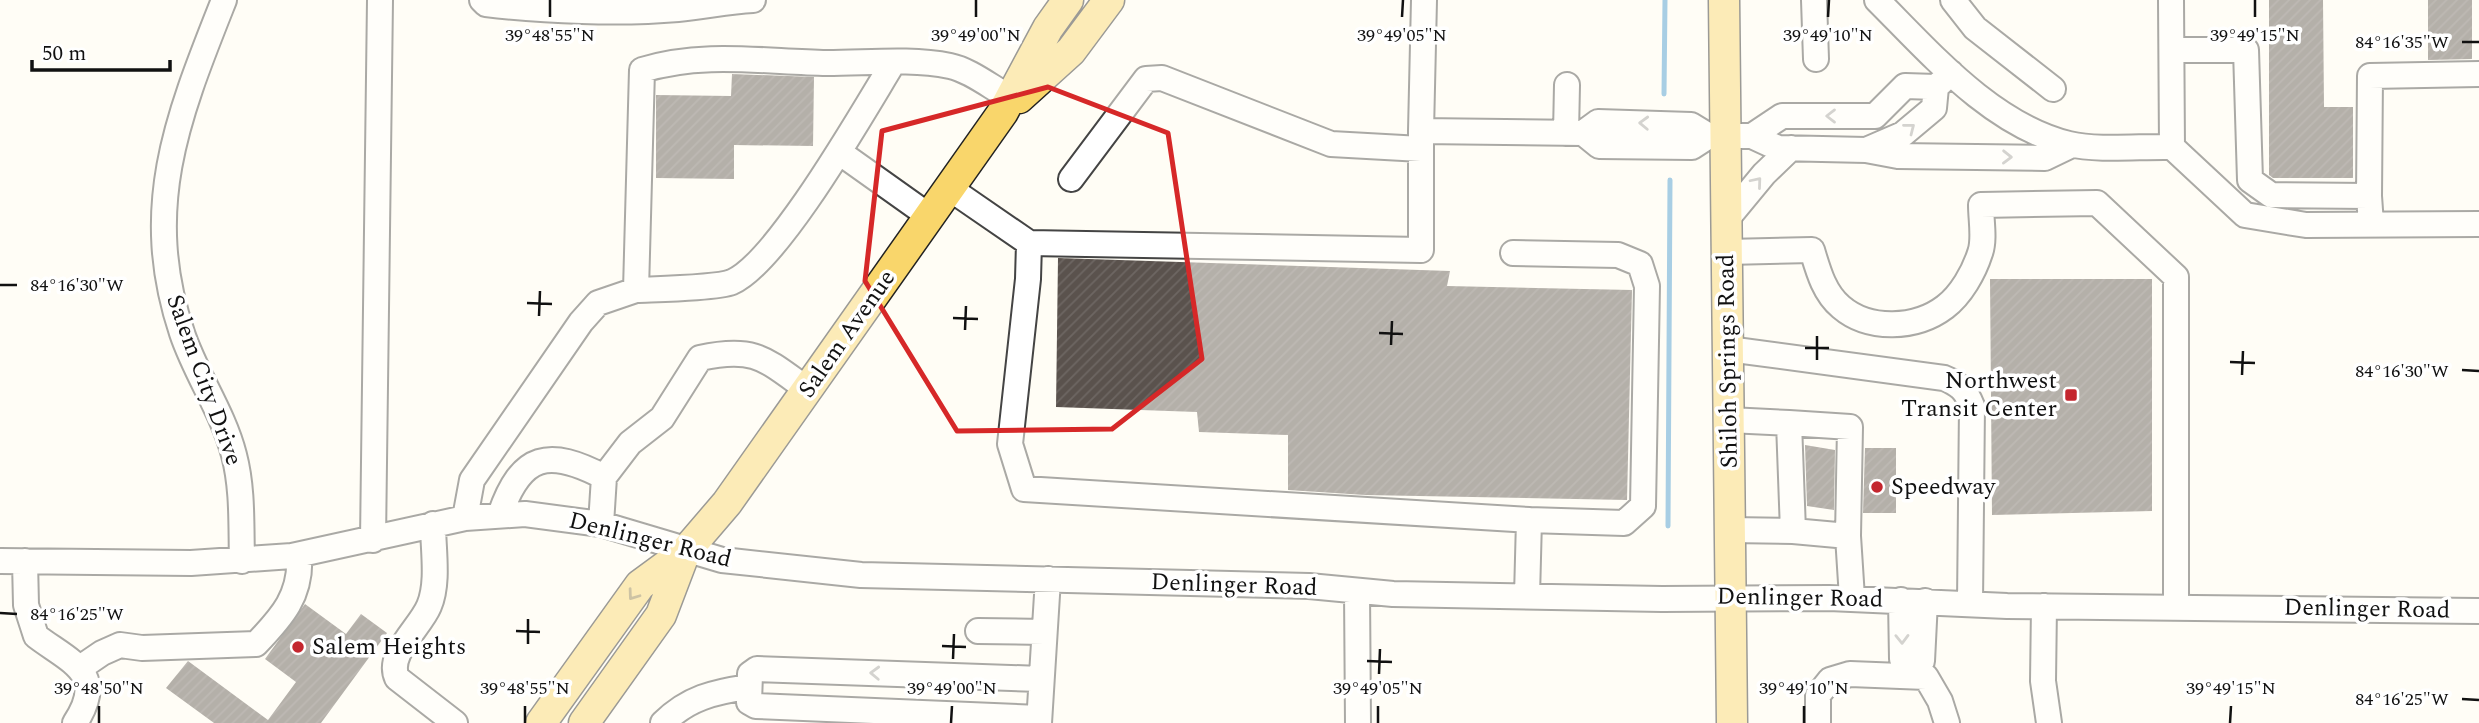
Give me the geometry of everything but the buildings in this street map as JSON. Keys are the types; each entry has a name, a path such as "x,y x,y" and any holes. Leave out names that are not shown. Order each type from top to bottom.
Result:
{"main road":[{"name":"Salem Avenue","path":"541,723 640,585 685,552 727,503 1007,105 1048,28 1068,0"},
{"path":"1080,39 1093,0"},
{"name":"Salem Avenue","path":"1007,105 1071,51 1109,0"},
{"name":"Shiloh Springs Road","path":"1724,0 1729,136 1726,220 1732,723"},
{"name":"Salem Avenue","path":"584,723 661,615 685,552"}],"street":[{"name":"Salem City Drive","path":"224,0 183,105 173,139 164,222 167,271 180,325 234,454 239,479 242,561"},
{"path":"373,540 380,0"},
{"path":"482,0 486,4 528,9 753,0"},
{"path":"949,188 1029,243 1422,250 1424,0"},
{"path":"1814,0 1816,59"},
{"path":"1877,0 1944,80 2021,128 2072,145 2172,147 2245,215 2306,225 2479,223"},
{"path":"1953,0 1975,28 2053,89"},
{"path":"2171,0 2172,147"},
{"path":"2172,50 2246,50 2250,180 2271,195 2369,196"},
{"path":"636,290 642,69 668,62 732,58 953,66 1007,105"},
{"path":"465,518 472,480 581,322 598,303 636,290 731,282 761,262 839,152 893,63"},
{"path":"2371,224 2370,76 2479,74"},
{"path":"1071,179 1146,79 1162,78 1331,144 1574,133 1598,122 1691,125 1778,148 1866,150 1898,156 2045,158 2072,145"},
{"path":"1729,136 1782,116 1875,116 1905,86 1944,80"},
{"path":"1866,150 1903,134 1934,108 1944,80"},
{"path":"1567,85 1574,133"},
{"path":"1726,220 1764,174 1791,148"},
{"path":"839,152 929,216"},
{"path":"1727,252 1812,250 1822,281 1840,306 1868,323 1897,324 1926,318 1947,306 1967,281 1981,251 1981,205 2098,203 2176,277 2176,607"},
{"path":"1029,243 1028,279 1010,444 1024,489 1529,520 1624,523 1643,506 1647,286 1640,264 1618,255 1513,253"},
{"path":"1728,349 1944,378 1957,383 1967,393 1972,406 1970,603"},
{"path":"601,524 604,477 630,443 662,418 700,358 724,353 761,356 808,390"},
{"path":"1729,420 1850,428 1848,536 1852,598"},
{"path":"1789,423 1793,531"},
{"path":"500,514 509,488 532,463 559,459 604,477"},
{"name":"Denlinger Road","path":"0,561 242,561 299,555 433,524 500,514 563,517 601,524 685,552 722,560 813,571 1309,586 1357,591 1527,596 1662,599 1731,596 2044,606 2479,611"},
{"path":"1527,596 1529,520"},
{"path":"433,524 430,605 396,659 393,670 397,678 455,723"},
{"path":"1730,530 1793,531 1848,536"},
{"path":"80,668 120,645 142,648 256,645 284,616 299,587 299,555"},
{"path":"25,561 26,605 36,636 77,663 80,668 86,692 83,720"},
{"path":"1041,680 757,669 750,674 748,687 750,702 756,706 1039,721 1048,579"},
{"path":"1357,591 1358,723"},
{"path":"1912,675 1922,660 1913,600"},
{"path":"2044,606 2043,681 2049,723"},
{"path":"978,631 1044,632"},
{"path":"1818,723 1818,695 1830,680 1850,674 1926,677 1940,701 1947,723"},
{"path":"663,723 685,704 710,693 748,687"}],"highlighted area":[{"path":"1048,87 1168,133 1202,359 1112,429 957,431 865,281 882,131"}],"waterway":[{"path":"1664,94 1665,0"},
{"path":"1668,526 1670,180"}],"place":[{"name":"Northwest Transit Center","path":"2071,395"},
{"name":"Speedway","path":"1877,487"},
{"name":"Salem Heights","path":"298,647"}]}
